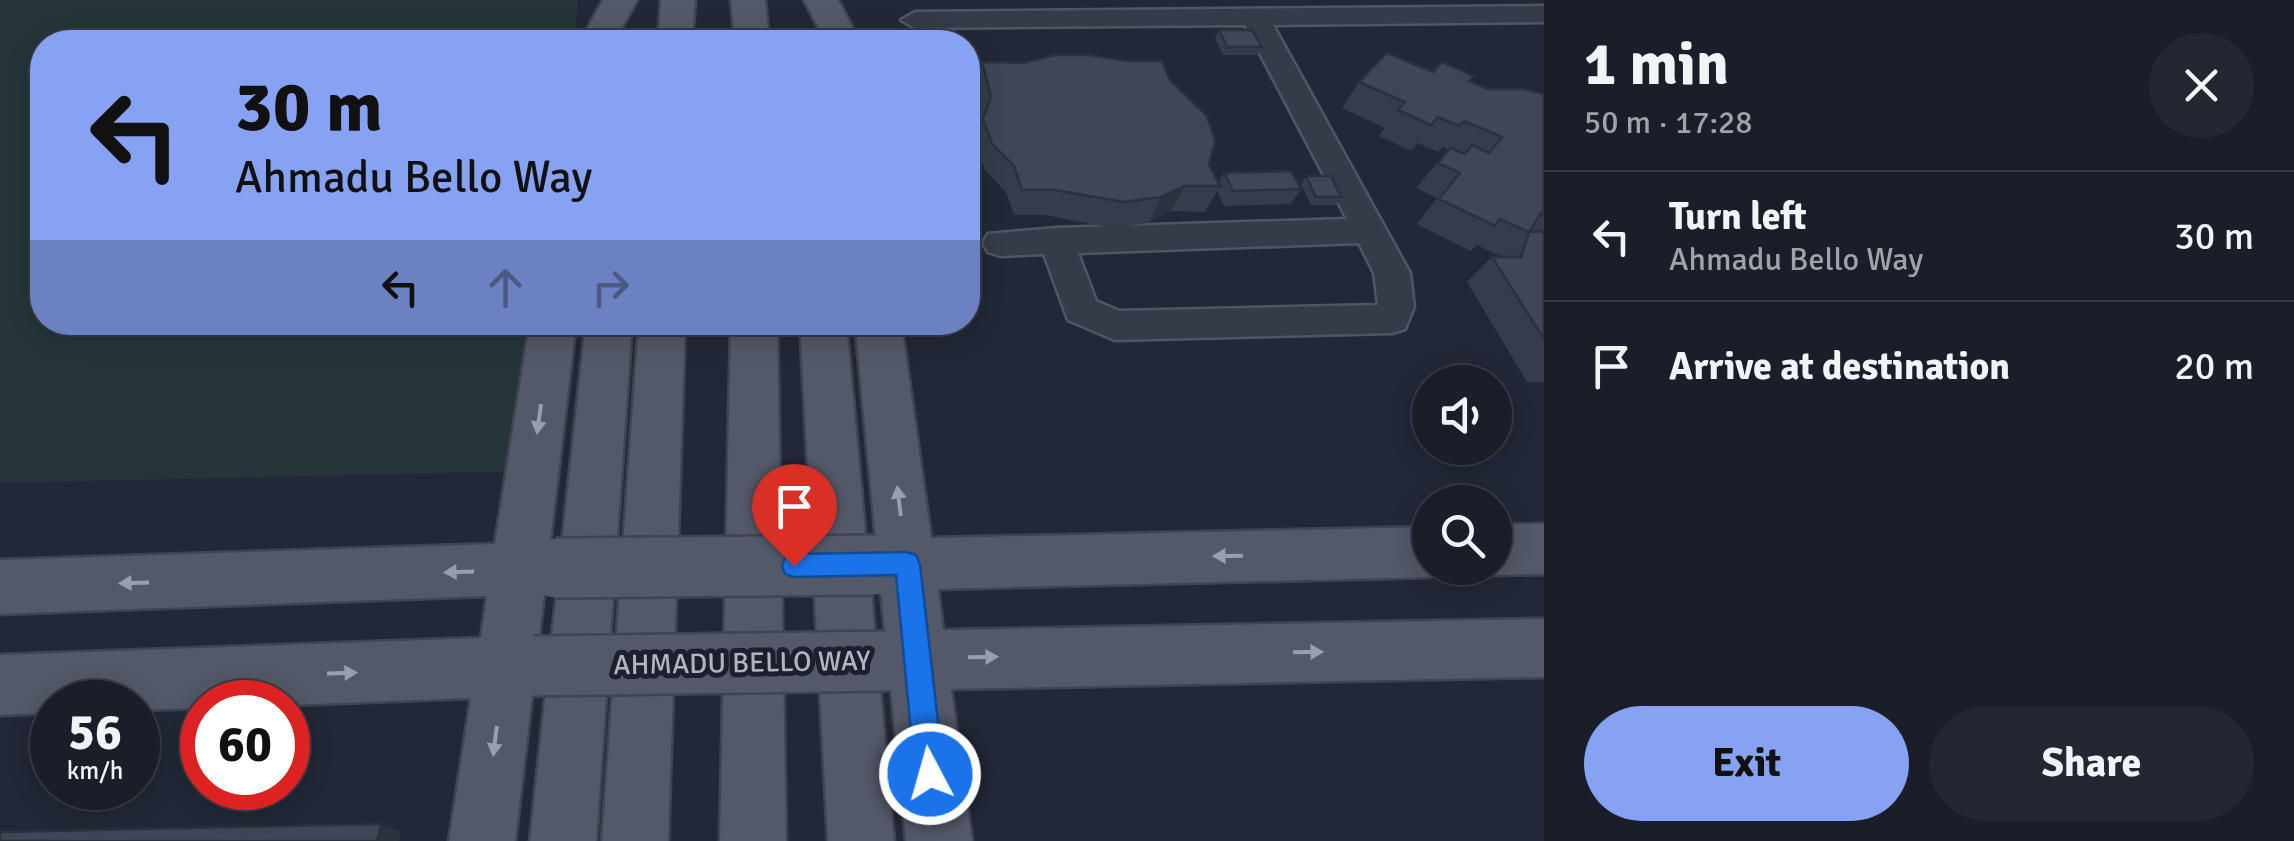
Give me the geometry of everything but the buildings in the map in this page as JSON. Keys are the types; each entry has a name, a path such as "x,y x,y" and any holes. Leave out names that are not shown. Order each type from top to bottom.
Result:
{"main road":[{"path":"604,30 620,0"},
{"path":"628,30 632,0"},
{"path":"677,30 678,0"},
{"path":"748,0 751,30"},
{"path":"807,9 830,30"},
{"path":"482,841 537,569 552,335"},
{"path":"563,841 608,335"},
{"path":"635,841 661,335"},
{"path":"753,841 754,335"},
{"path":"824,335 861,841"},
{"path":"879,335 890,564 902,660 940,841"},
{"path":"1512,550 1544,549"},
{"path":"0,588 537,569 1412,552"},
{"name":"AHMADU BELLO WAY","path":"0,685 519,667 1544,648"}],"street":[{"path":"915,20 1544,14"},
{"path":"1056,240 1081,310 1115,326 1392,319 1399,302 1397,283 1255,17"},
{"path":"1000,242 1370,230"}],"shaded area":[{"path":"0,0 578,0 575,30 30,30 30,335 546,335 532,471 0,483"}],"route":[{"path":"794,566 907,564 930,774"}]}
